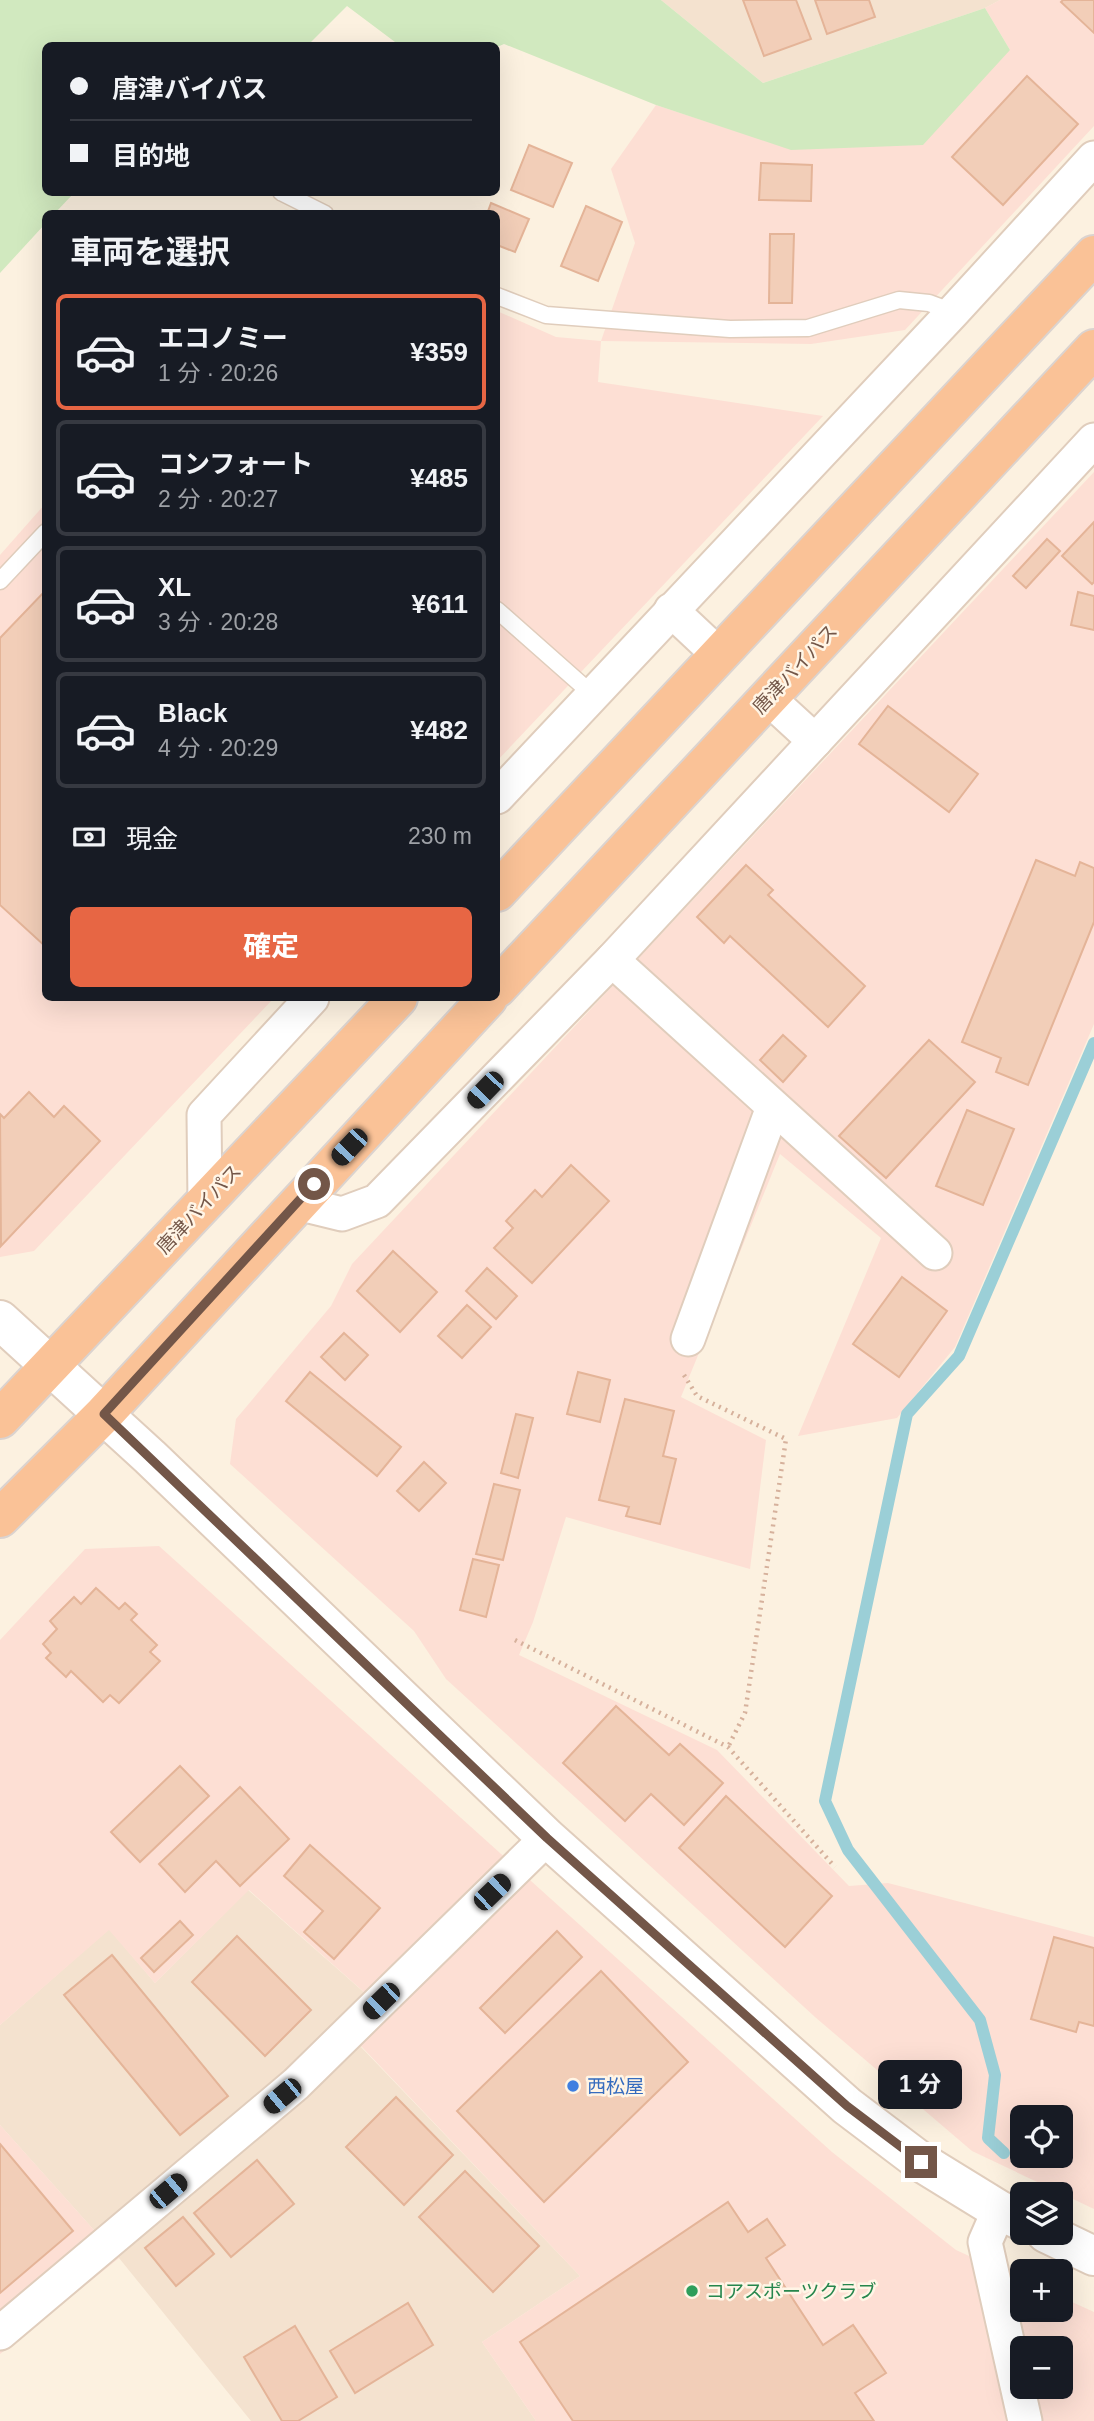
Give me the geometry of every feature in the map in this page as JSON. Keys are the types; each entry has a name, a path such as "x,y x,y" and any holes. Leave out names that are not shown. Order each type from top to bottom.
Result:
{"highway":[{"path":"500,889 1094,255"},
{"name":"唐津バイパス","path":"500,985 1094,349"},
{"name":"唐津バイパス","path":"0,1419 395,1001"},
{"path":"0,1518 104,1414 485,1001"}],"street":[{"path":"500,794 953,312 1094,158"},
{"path":"297,1203 342,1214 377,1201 612,960 1094,440"},
{"path":"671,610 719,655"},
{"path":"768,698 815,741"},
{"path":"612,960 935,1253"},
{"path":"205,1203 204,1115 309,1001"},
{"path":"688,1339 773,1107"},
{"path":"0,1320 104,1414 547,1838 847,2106 921,2162 1010,2215"},
{"path":"0,2333 296,2084 547,1838"},
{"path":"1010,2217 985,2242 1025,2421"},
{"path":"1071,2245 1094,2256"}],"lane":[{"path":"289,196 317,210"},
{"path":"500,297 546,315 730,329 808,328 899,300 929,303 953,312"},
{"path":"0,581 42,536"},
{"path":"500,613 592,694"}],"path":[{"path":"688,1339 679,1366 697,1396 786,1439 744,1713 728,1747"},
{"path":"515,1640 728,1747 835,1867"}],"shaded area":[{"path":"661,0 1000,0 985,8 763,83"},
{"path":"1000,0 1094,0 1094,126 905,330 811,344 601,341 635,243 611,169 656,105 791,149 1010,50 985,8"},
{"path":"500,312 556,337 601,341 598,382 823,416 500,758"},
{"path":"1094,472 1094,1024 955,1347 897,1418 798,1436 881,1238 780,1154 681,1397 766,1440 750,1569 566,1517 533,1622 519,1655 717,1750 849,1886 888,1883 1094,1937 1094,2209 1073,2199 1073,2182 1037,2182 972,2151 815,2017 446,1679 414,1631 230,1464 236,1419 331,1306 352,1264"},
{"path":"42,507 42,1001 271,1001 34,1251 0,1257 0,555"},
{"path":"159,1546 832,2152 956,2250 1010,2275 1010,2322 1073,2322 1073,2302 1094,2312 1094,2421 536,2421 482,2342 580,2276 361,2046 391,2016 249,1890 155,1983 109,1930 0,2025 0,1640 85,1549"},
{"path":"248,1890 392,2017 361,2047 580,2276 482,2342 536,2421 251,2421 119,2258 0,2125 0,2025 109,1929 155,1983"},
{"path":"0,2125 119,2258 0,2354"}],"green space":[{"path":"0,0 661,0 763,83 985,8 1010,50 923,145 791,150 656,105 504,44 500,46 500,42 395,42 347,6 311,42 42,42 42,196 71,196 58,210 42,210 42,227 0,273"}],"building":[{"path":"743,0 796,0 811,39 764,56"},
{"path":"815,0 869,0 875,17 827,34"},
{"path":"1094,0 1094,33 1061,2"},
{"path":"1027,76 1078,124 1003,205 952,157"},
{"path":"529,145 572,163 553,207 511,190"},
{"path":"761,163 812,165 811,201 759,200"},
{"path":"491,203 529,219 515,252 500,246 500,210 488,210"},
{"path":"586,206 622,222 598,281 561,266"},
{"path":"770,234 794,234 792,303 769,303"},
{"path":"1094,522 1094,582 1092,584 1062,556"},
{"path":"1047,539 1060,551 1026,588 1013,576"},
{"path":"1078,592 1094,596 1094,630 1071,625"},
{"path":"42,594 42,943 0,905 0,638"},
{"path":"888,706 978,774 949,812 859,744"},
{"path":"1036,860 1075,876 1080,862 1094,868 1094,922 1028,1085 996,1072 1001,1058 962,1042"},
{"path":"746,865 773,890 768,895 865,986 828,1027 730,936 724,943 697,917"},
{"path":"783,1035 806,1056 783,1082 760,1060"},
{"path":"929,1040 975,1082 886,1178 839,1136"},
{"path":"29,1092 54,1117 64,1106 100,1141 1,1246 0,1114 4,1118"},
{"path":"967,1110 1014,1129 983,1205 936,1186"},
{"path":"571,1165 609,1201 532,1283 494,1248 513,1228 506,1221 535,1190 542,1197"},
{"path":"393,1251 437,1292 400,1332 357,1291"},
{"path":"487,1268 517,1296 496,1319 466,1291"},
{"path":"902,1277 947,1311 899,1377 853,1344"},
{"path":"467,1305 491,1327 462,1358 438,1336"},
{"path":"344,1333 368,1355 345,1380 321,1357"},
{"path":"310,1372 401,1447 377,1476 286,1401"},
{"path":"578,1372 610,1380 600,1422 567,1414"},
{"path":"625,1399 674,1411 663,1456 676,1459 660,1524 626,1516 629,1507 599,1500"},
{"path":"516,1414 533,1418 518,1478 501,1473"},
{"path":"424,1462 446,1483 419,1511 397,1491"},
{"path":"494,1484 520,1490 503,1560 476,1554"},
{"path":"473,1559 499,1565 486,1617 460,1610"},
{"path":"96,1588 119,1609 125,1603 137,1614 131,1620 157,1645 150,1652 160,1661 119,1703 110,1695 103,1702 71,1671 66,1677 46,1658 51,1653 43,1644 57,1629 50,1621 74,1597 81,1604"},
{"path":"616,1706 669,1755 680,1744 723,1783 684,1825 651,1794 625,1821 563,1763"},
{"path":"180,1766 209,1796 140,1862 111,1832"},
{"path":"240,1787 289,1839 240,1886 216,1861 185,1892 159,1864"},
{"path":"726,1796 832,1896 785,1947 679,1848"},
{"path":"310,1845 380,1908 334,1959 304,1932 323,1911 284,1876"},
{"path":"180,1921 193,1935 154,1972 141,1958"},
{"path":"557,1931 582,1957 505,2033 480,2008"},
{"path":"237,1936 311,2010 265,2056 192,1982"},
{"path":"1054,1937 1094,1948 1094,2026 1079,2022 1076,2032 1031,2019"},
{"path":"112,1955 228,2096 180,2135 64,1995"},
{"name":"西松屋","path":"601,1971 688,2062 544,2202 457,2111"},
{"path":"396,2097 453,2155 404,2205 346,2147"},
{"path":"0,2144 73,2231 0,2293"},
{"path":"257,2160 294,2204 231,2257 194,2213"},
{"path":"465,2171 539,2246 493,2292 419,2217"},
{"name":"コアスポーツクラブ","path":"728,2202 748,2232 767,2219 785,2245 766,2258 823,2345 853,2325 886,2373 855,2393 874,2421 573,2421 520,2342"},
{"path":"183,2217 214,2254 176,2286 145,2248"},
{"path":"408,2303 433,2345 355,2393 330,2351"},
{"path":"295,2326 337,2397 298,2421 282,2421 244,2357"}],"waterway":[{"path":"1004,2153 988,2138 995,2075 980,2020 848,1850 825,1801 907,1414 959,1356 1094,1043"}],"place":[{"name":"西松屋","path":"573,2086"},
{"name":"コアスポーツクラブ","path":"692,2291"}],"route":[{"path":"314,1184 104,1414 547,1838 847,2106 921,2162"}]}
